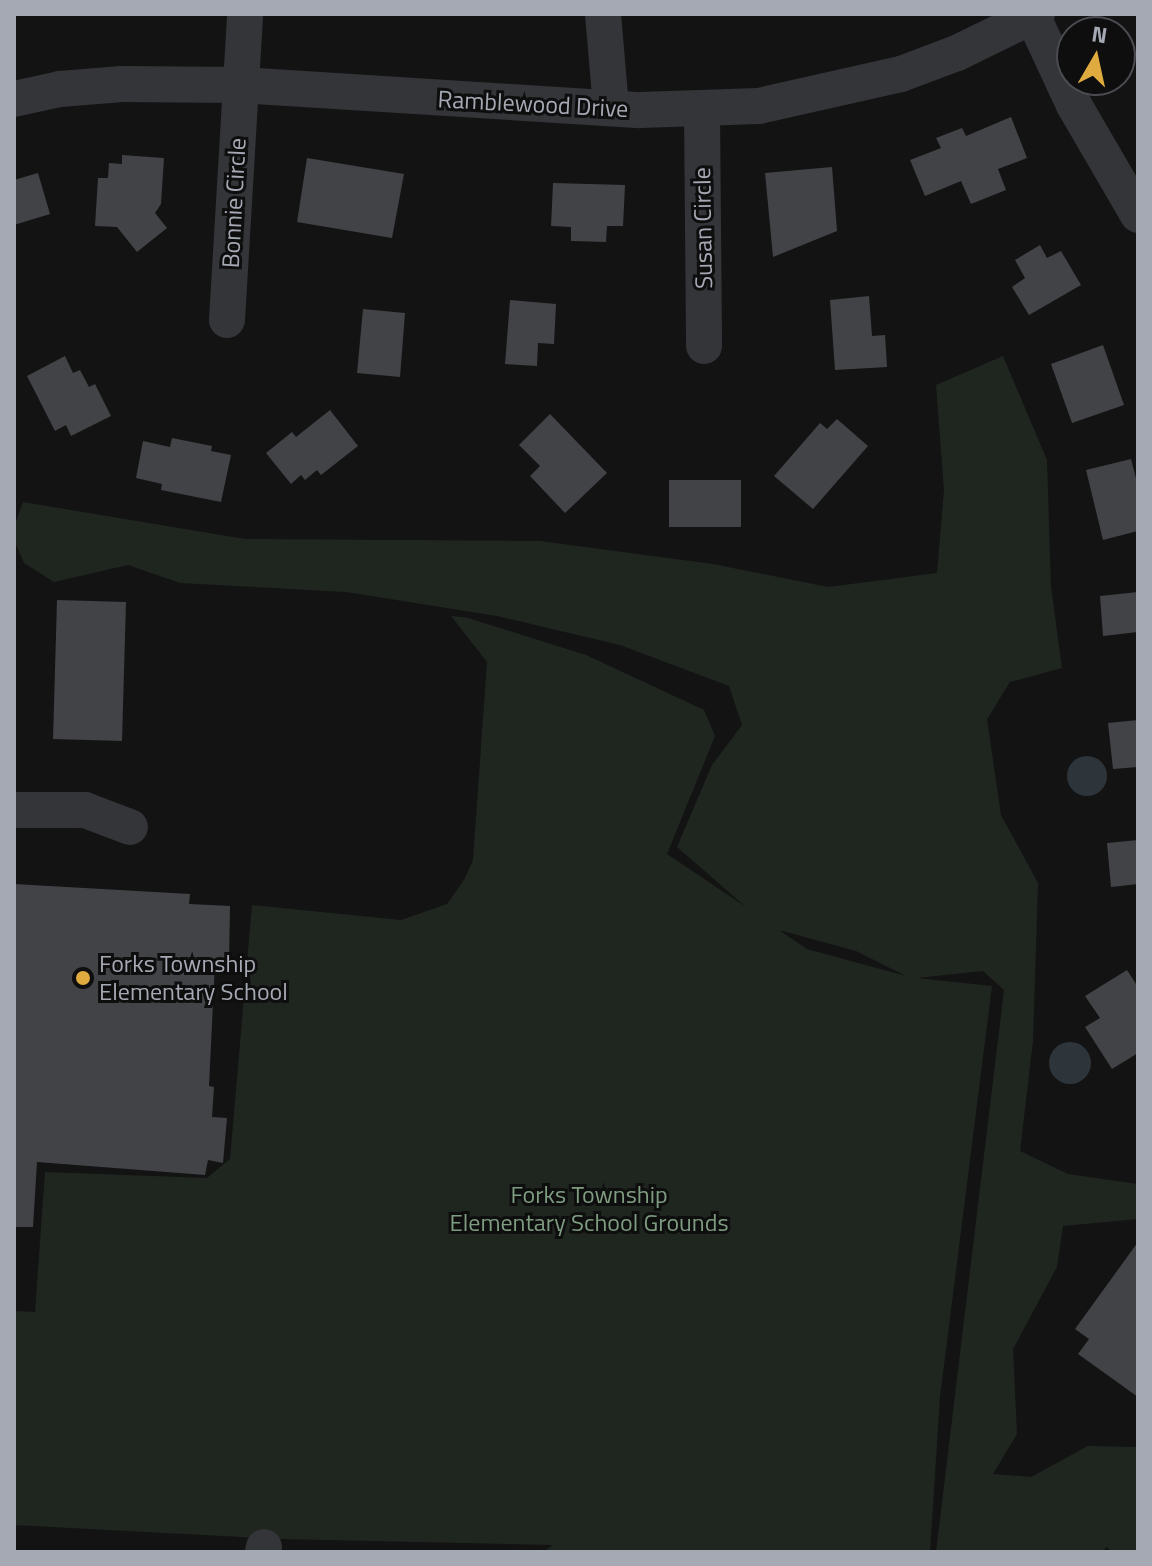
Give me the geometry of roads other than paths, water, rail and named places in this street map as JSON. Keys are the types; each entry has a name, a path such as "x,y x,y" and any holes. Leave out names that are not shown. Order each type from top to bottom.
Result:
{"street":[{"name":"Bonnie Circle","path":"227,320 245,14"},
{"path":"603,14 611,108"},
{"name":"Ramblewood Drive","path":"14,99 60,89 122,84 240,85 611,108 702,110 759,106 901,74 957,53 1035,16"},
{"path":"1035,16 1074,105 1138,215"},
{"name":"Susan Circle","path":"702,110 704,346"},
{"path":"14,810 85,810 110,816 130,827"}],"place":[{"name":"Forks Township Elementary School","path":"83,978"}],"park label":[{"name":"Forks Township Elementary School Grounds","path":"589,1209"}]}
